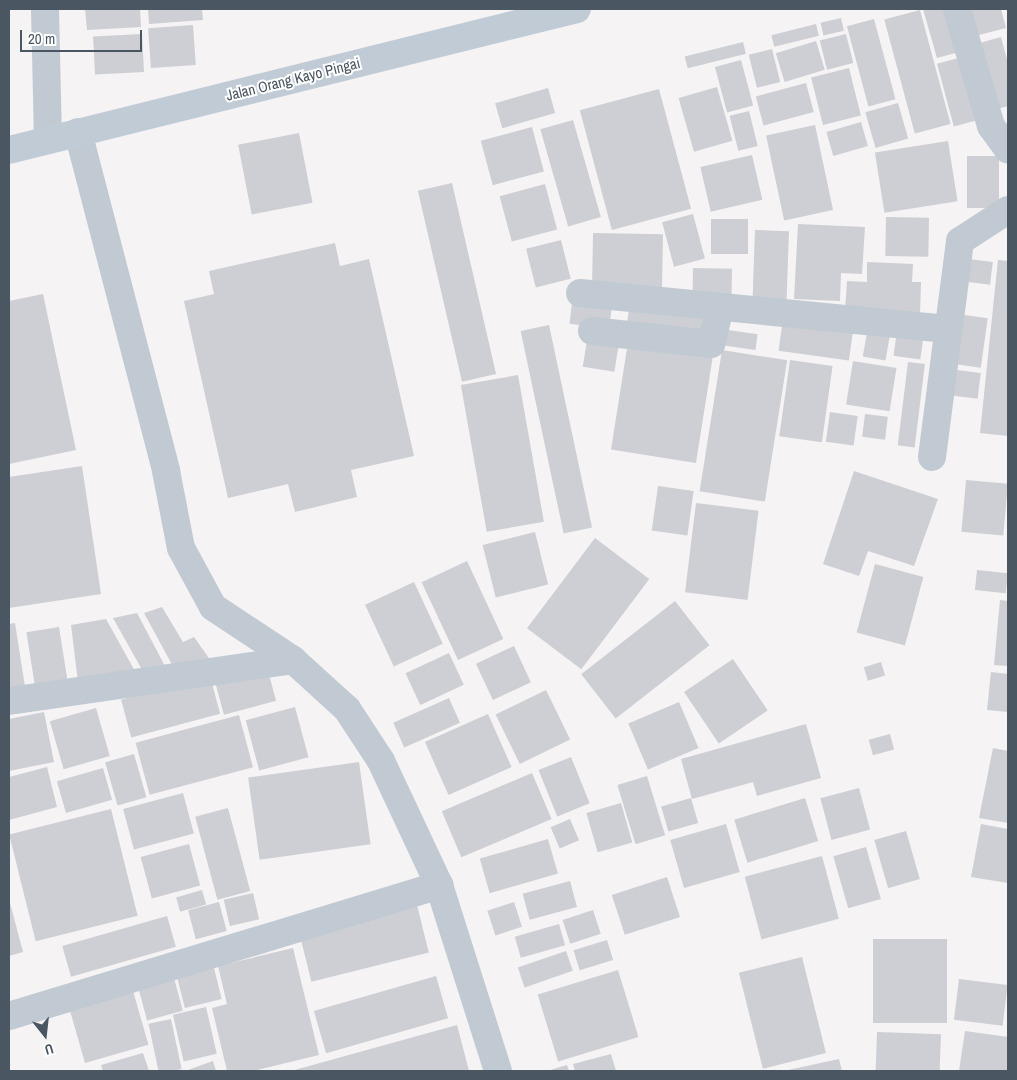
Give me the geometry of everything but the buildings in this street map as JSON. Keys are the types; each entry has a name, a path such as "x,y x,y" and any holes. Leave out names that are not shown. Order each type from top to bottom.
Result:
{"main road":[{"name":"Jalan Orang Kayo Pingai","path":"9,150 577,9"}],"street":[{"path":"45,9 48,140"},
{"path":"958,9 991,126 1008,149"},
{"path":"78,132 166,471 181,548 212,607 293,660 347,708 376,754 439,885 498,1071"},
{"path":"932,457 947,329 960,241 1008,210"},
{"path":"580,293 947,329"},
{"path":"592,331 711,344 720,307"},
{"path":"9,701 293,660"},
{"path":"9,1016 439,885"}]}
